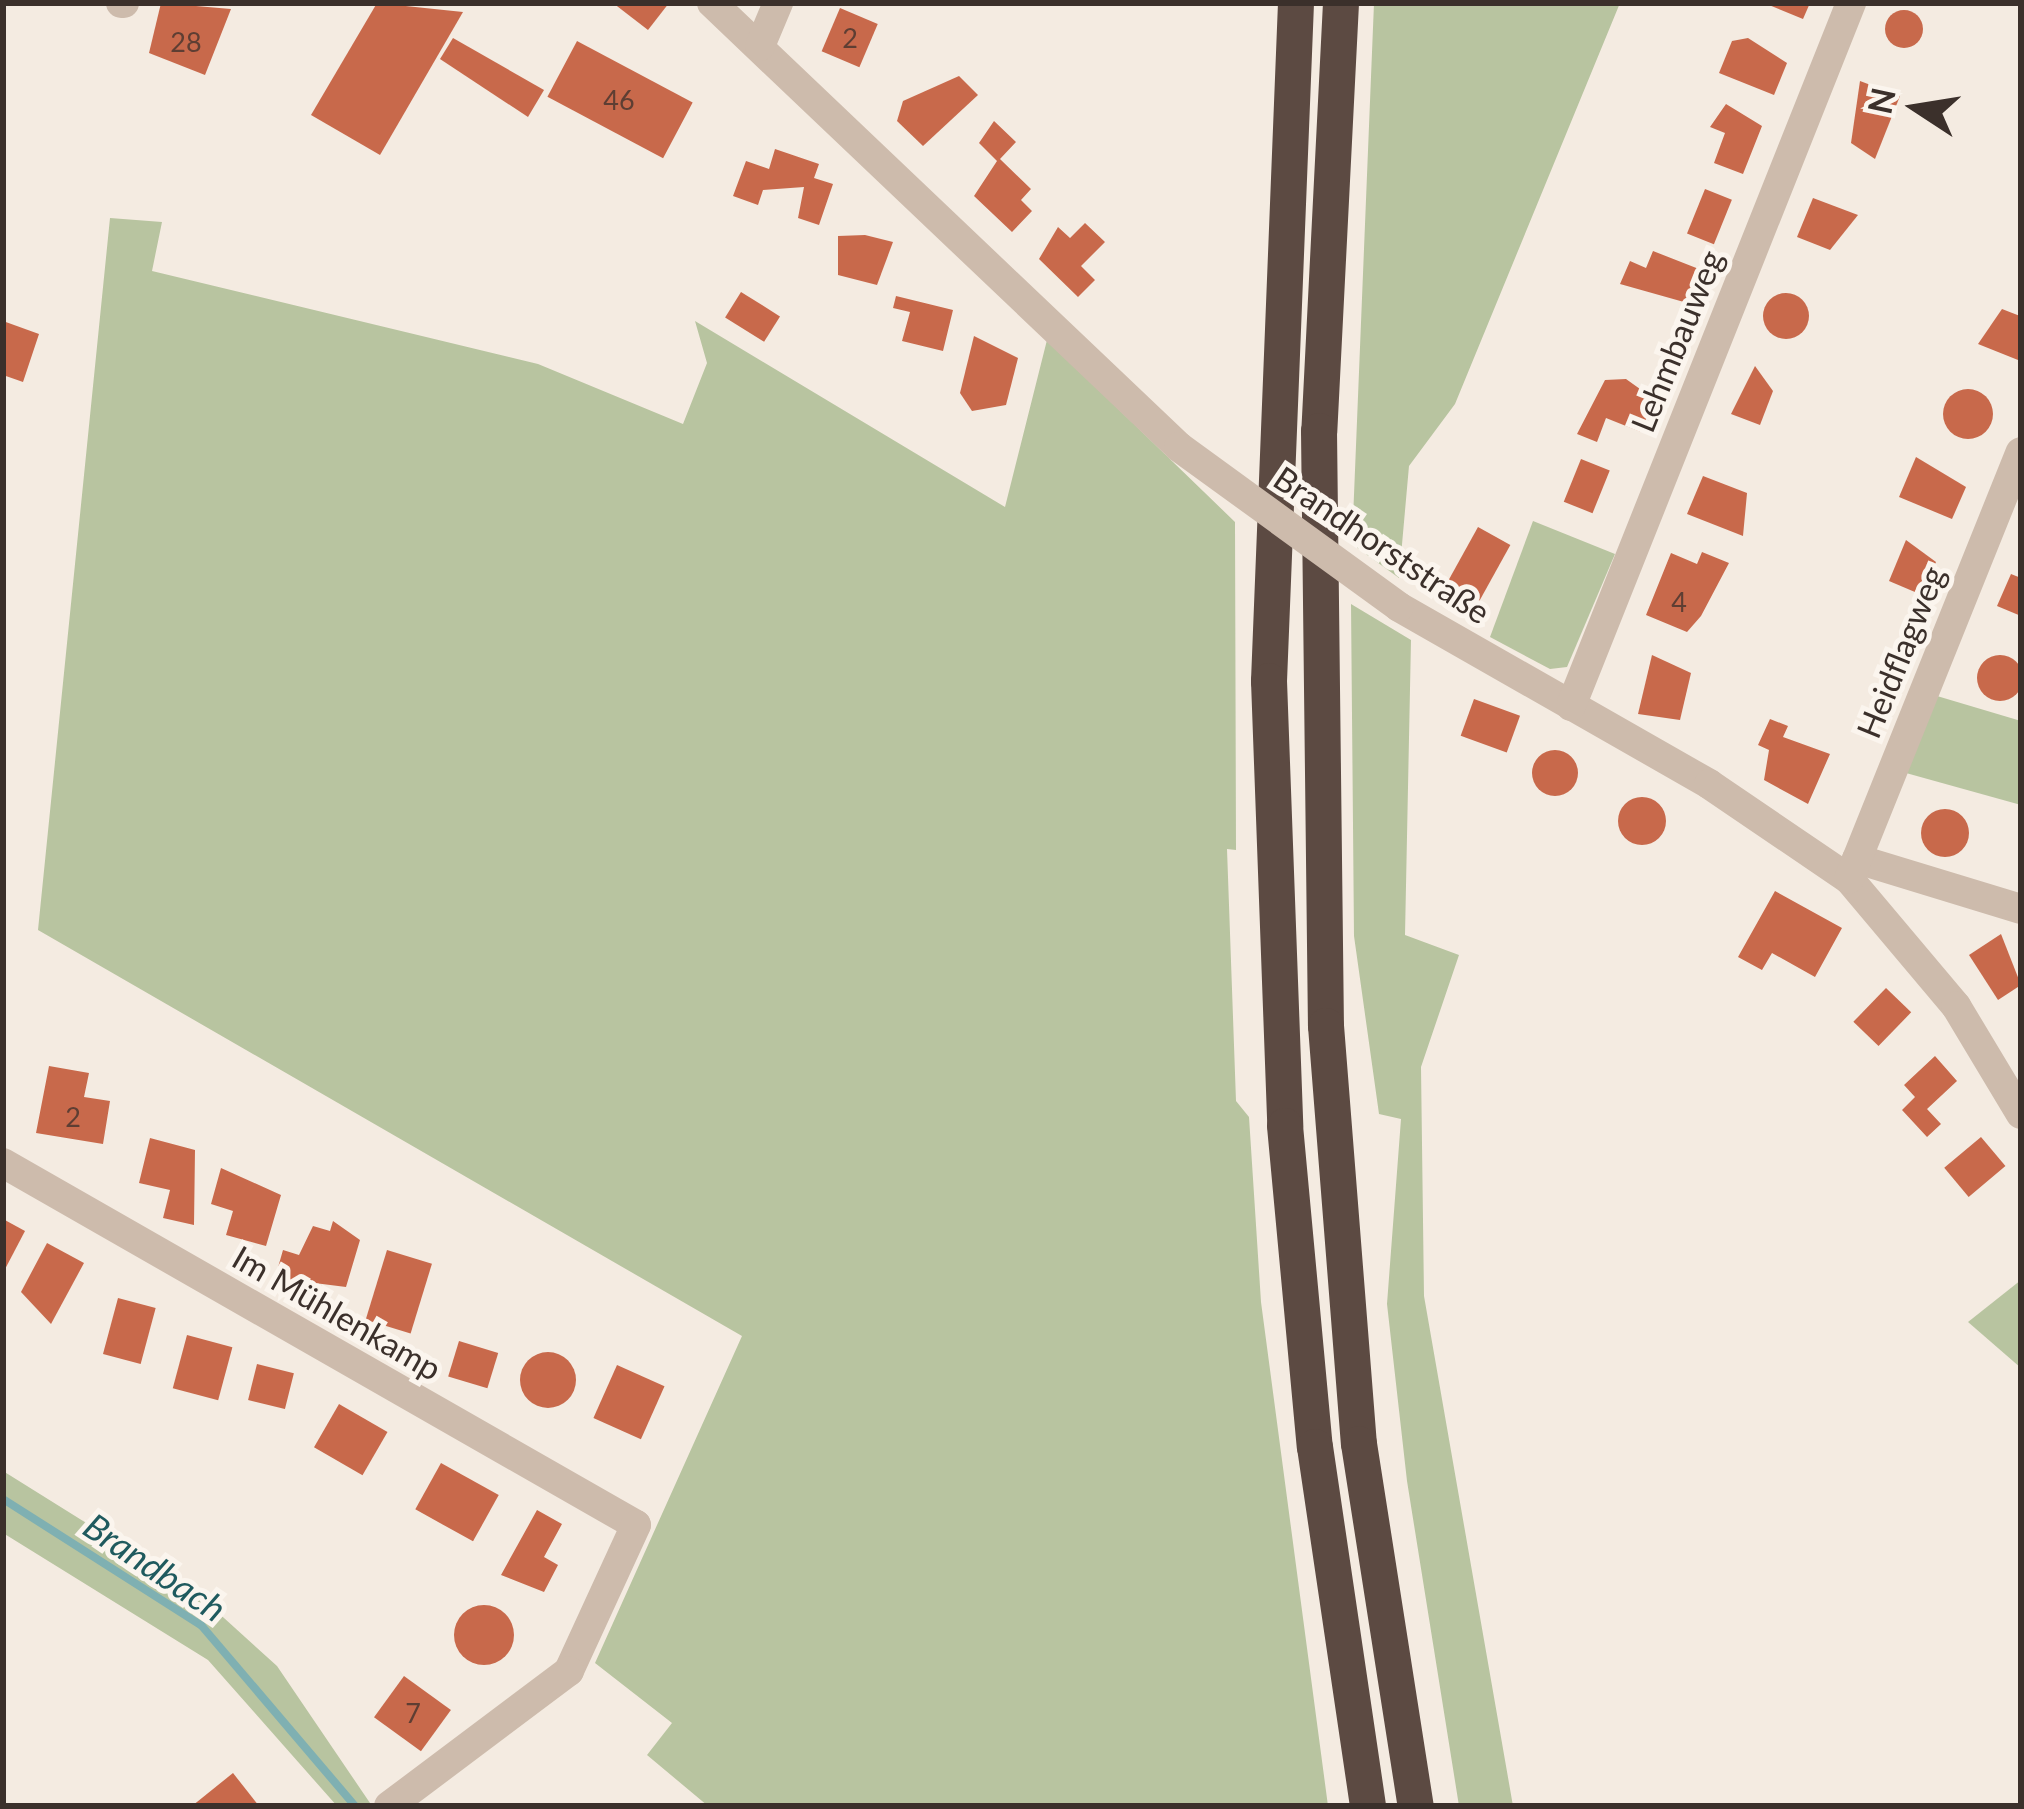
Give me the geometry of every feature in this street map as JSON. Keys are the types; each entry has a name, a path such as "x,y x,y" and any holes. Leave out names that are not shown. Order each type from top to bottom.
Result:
{"highway":[{"path":"1296,3 1269,681 1285,1126 1315,1447 1368,1806"},
{"path":"1341,3 1319,431 1326,1026 1359,1444 1416,1806"}],"street":[{"name":"Brandhorststraße","path":"712,3 1179,447 1399,607 1853,869 1956,1006 2021,1114"},
{"path":"760,46 778,3"},
{"name":"Lehmbauweg","path":"1570,706 1851,3"},
{"name":"Heidflagweg","path":"1853,869 2021,452"},
{"path":"1853,869 2021,909"},
{"name":"Im Mühlenkamp","path":"3,1163 635,1525 569,1671 389,1806"}],"green space":[{"path":"1374,3 1620,3 1455,404 1409,466 1399,578 1352,544"},
{"path":"110,218 162,222 152,271 538,364 683,424 707,363 695,321 1005,507 1047,340 1235,522 1236,850 1227,849 1236,1101 1249,1117 1261,1302 1328,1806 708,1806 647,1755 672,1723 595,1663 742,1336 38,930"},
{"path":"1533,521 1615,554 1567,667 1550,669 1490,637"},
{"path":"1351,604 1411,640 1405,935 1459,955 1421,1067 1424,1296 1513,1806 1459,1806 1407,1481 1387,1304 1401,1119 1379,1114 1354,936"},
{"path":"1937,696 2021,721 2021,805 1906,773"},
{"path":"2021,1280 2021,1368 1968,1322"},
{"path":"3,1471 192,1589 277,1666 370,1803 337,1806 208,1660 3,1533"}],"building":[{"path":"161,3 231,9 205,75 149,53"},
{"path":"377,3 463,12 380,155 311,115"},
{"path":"613,3 669,3 648,30"},
{"path":"1764,3 1810,3 1803,19"},
{"path":"840,8 878,24 859,67 822,51"},
{"path":"1904,10 1918,15 1923,29 1918,43 1904,48 1890,43 1885,29 1890,15"},
{"path":"453,38 544,90 528,117 440,59"},
{"path":"1748,38 1787,63 1774,95 1719,73 1732,41"},
{"path":"577,41 693,103 663,158 547,97"},
{"path":"959,76 978,95 923,146 897,121 903,101"},
{"path":"1860,81 1900,96 1875,159 1851,143"},
{"path":"1726,104 1762,126 1743,174 1714,163 1725,133 1710,127"},
{"path":"994,121 1016,142 1000,159 1031,189 1021,200 1032,211 1012,232 974,196 997,161 979,143"},
{"path":"775,149 819,164 814,178 833,184 819,225 798,218 804,187 763,190 758,205 733,196 746,161 769,169"},
{"path":"1705,189 1732,200 1714,244 1687,234"},
{"path":"1813,198 1858,215 1830,250 1797,237"},
{"path":"1085,223 1105,242 1081,266 1095,280 1078,297 1039,259 1058,227 1070,238"},
{"path":"865,235 893,242 877,285 838,275 838,236"},
{"path":"1653,251 1704,271 1691,304 1620,284 1630,261 1646,268"},
{"path":"741,292 780,316 764,342 725,317"},
{"path":"1786,293 1802,300 1809,316 1802,332 1786,339 1770,332 1763,316 1770,300"},
{"path":"896,296 953,310 943,351 902,341 910,312 893,308"},
{"path":"2002,309 2020,316 2018,360 1978,344"},
{"path":"3,321 39,334 23,382 3,375"},
{"path":"974,336 1018,358 1006,405 972,411 960,393"},
{"path":"1755,366 1773,391 1760,425 1731,414"},
{"path":"1626,379 1654,399 1641,432 1606,418 1597,442 1577,434 1605,380"},
{"path":"1968,389 1985,397 1993,414 1985,431 1968,439 1951,431 1943,414 1951,397"},
{"path":"1916,457 1966,487 1952,519 1899,497"},
{"path":"1581,459 1610,471 1593,513 1564,502"},
{"path":"1703,476 1747,493 1743,536 1687,514"},
{"path":"1478,527 1510,545 1477,604 1445,586"},
{"path":"1906,540 1936,562 1922,595 1889,581"},
{"path":"1702,552 1729,563 1701,616 1687,632 1646,615 1671,553 1697,564"},
{"path":"2011,574 2021,578 2021,616 1997,606"},
{"path":"1652,655 1691,673 1680,720 1638,714"},
{"path":"2000,655 2016,662 2023,678 2016,694 2000,701 1984,694 1977,678 1984,662"},
{"path":"1474,699 1520,716 1507,752 1461,736"},
{"path":"1770,719 1788,726 1783,737 1830,754 1808,804 1764,780 1769,750 1758,745"},
{"path":"1555,750 1571,757 1578,773 1571,789 1555,796 1539,789 1532,773 1539,757"},
{"path":"1642,797 1659,804 1666,821 1659,838 1642,845 1625,838 1618,821 1625,804"},
{"path":"1945,809 1962,816 1969,833 1962,850 1945,857 1928,850 1921,833 1928,816"},
{"path":"1775,891 1842,928 1815,977 1772,953 1762,970 1738,957"},
{"path":"2001,934 2021,985 1998,1000 1969,955"},
{"path":"1886,988 1911,1012 1879,1046 1853,1022"},
{"path":"1935,1056 1957,1081 1927,1109 1941,1124 1927,1137 1902,1110 1915,1097 1904,1085"},
{"path":"49,1066 89,1073 84,1097 110,1101 103,1144 36,1133"},
{"path":"1981,1137 2005,1166 1969,1197 1944,1168"},
{"path":"150,1138 195,1150 194,1225 163,1218 170,1190 139,1183"},
{"path":"221,1168 281,1195 266,1246 226,1235 233,1211 211,1204"},
{"path":"3,1219 25,1231 3,1273"},
{"path":"333,1221 360,1240 346,1287 275,1278 283,1250 299,1255 313,1226 330,1231"},
{"path":"47,1243 84,1263 51,1324 21,1292"},
{"path":"387,1250 432,1264 411,1334 366,1320"},
{"path":"118,1298 156,1308 141,1364 103,1354"},
{"path":"187,1335 232,1347 218,1400 173,1388"},
{"path":"459,1341 498,1353 487,1388 448,1376"},
{"path":"548,1352 568,1360 576,1380 568,1400 548,1408 528,1400 520,1380 528,1360"},
{"path":"257,1364 294,1373 285,1409 248,1400"},
{"path":"617,1365 665,1386 641,1439 593,1418"},
{"path":"339,1404 387,1432 362,1475 314,1447"},
{"path":"441,1463 499,1495 473,1541 415,1509"},
{"path":"537,1510 562,1524 544,1557 558,1565 544,1592 501,1575"},
{"path":"484,1605 506,1613 514,1635 506,1657 484,1665 462,1657 454,1635 462,1613"},
{"path":"404,1676 451,1710 421,1751 374,1717"},
{"path":"233,1773 259,1806 192,1806"}],"waterway":[{"name":"Brandbach","path":"3,1499 201,1625 355,1806"}]}
